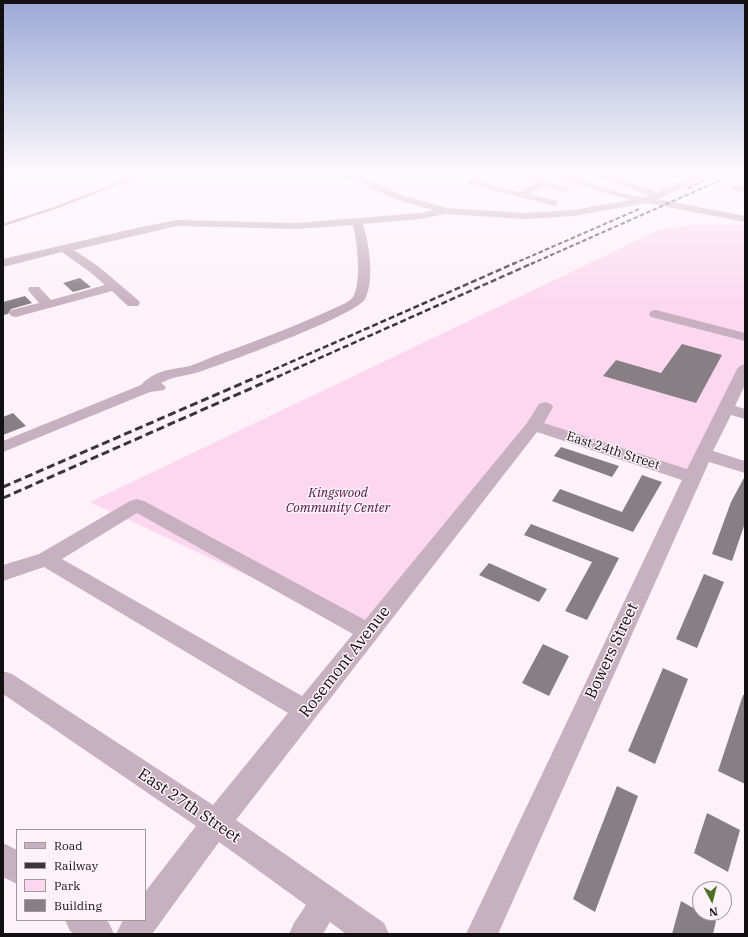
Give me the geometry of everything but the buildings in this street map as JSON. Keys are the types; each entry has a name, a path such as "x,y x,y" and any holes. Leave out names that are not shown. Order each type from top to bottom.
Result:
{"street":[{"path":"3,263 177,223 194,222 221,226 297,226 386,219"},
{"path":"3,447 147,388 162,387 186,377 188,371 342,310 359,299 362,285 362,244 357,221"},
{"path":"64,248 94,270 132,303"},
{"path":"16,313 113,287"},
{"path":"34,290 48,304"},
{"path":"656,314 745,337"},
{"name":"Bowers Street","path":"482,934 703,454 735,411 744,372"},
{"name":"East 24th Street","path":"540,416 692,478"},
{"name":"Rosemont Avenue","path":"146,916 216,823 540,416"},
{"path":"703,454 745,467"},
{"path":"3,573 46,559 137,506 368,632"},
{"path":"46,559 306,711"},
{"name":"East 27th Street","path":"3,681 216,823 373,934"},
{"path":"3,858 16,868"},
{"path":"305,934 326,901"},
{"path":"82,921 98,934"},
{"path":"132,934 142,921"}],"green space":[{"name":"Kingswood Community Center","path":"690,225 745,225 745,365 693,474 536,423 368,632 90,502 659,230"}],"waterway":[{"path":"3,225 22,219"}],"railway":[{"path":"513,264 617,219"},
{"path":"531,264 633,219"},
{"path":"257,377 515,263"},
{"path":"277,377 533,263"},
{"path":"3,487 259,376"},
{"path":"3,498 279,376"}]}
